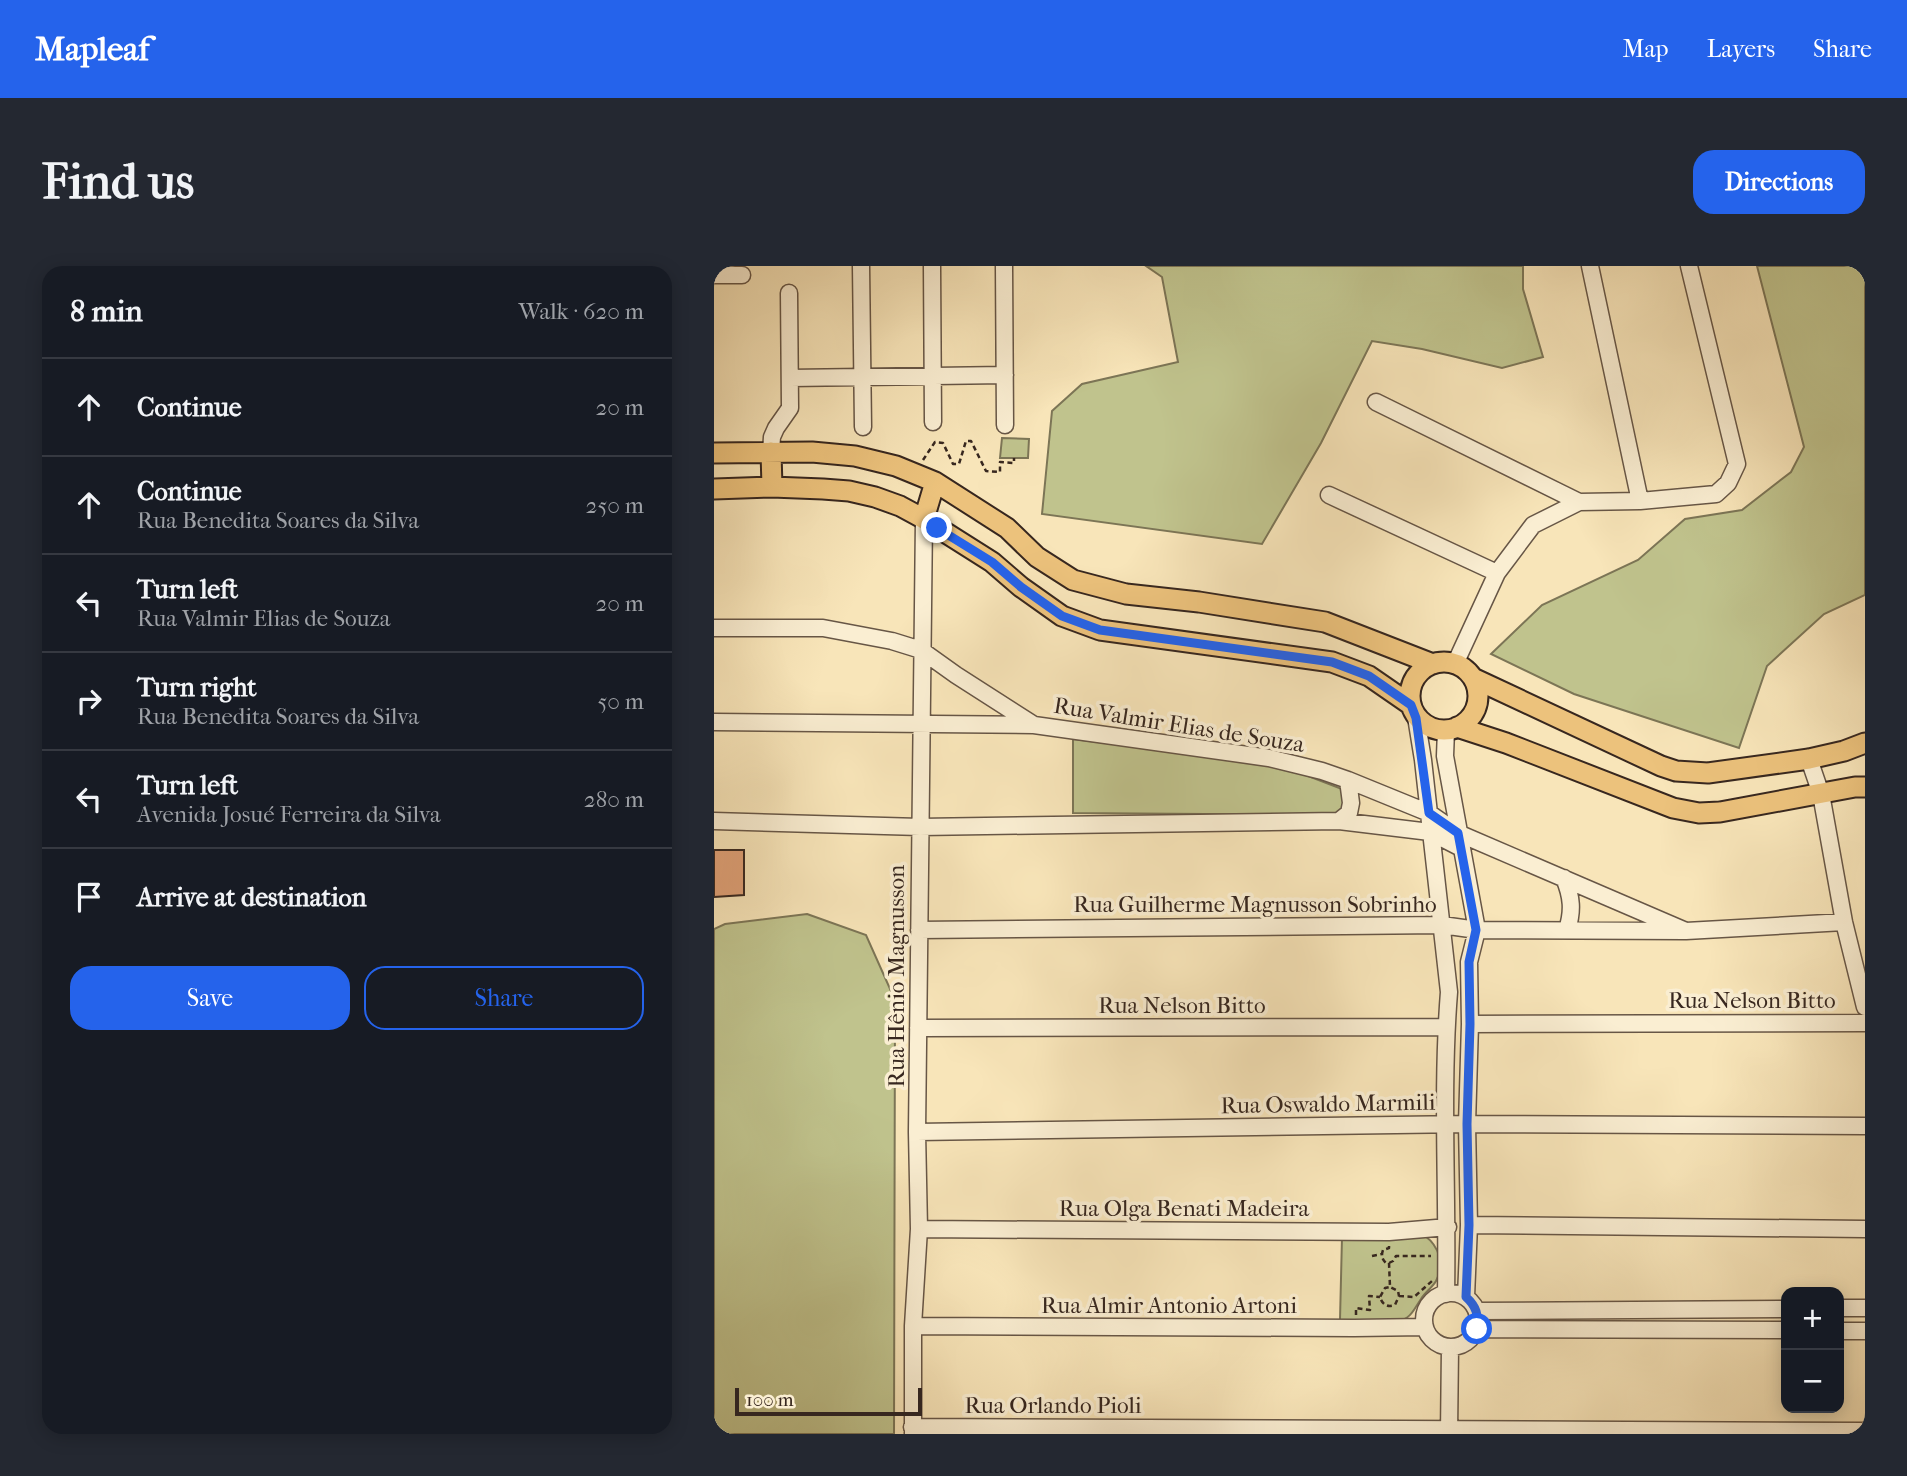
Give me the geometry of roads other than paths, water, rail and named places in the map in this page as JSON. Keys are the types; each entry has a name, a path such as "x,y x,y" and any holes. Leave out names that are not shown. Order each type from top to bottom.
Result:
{"main road":[{"path":"771,452 772,487"},
{"path":"714,453 812,452 855,456 896,466 929,480 1007,528 1037,557 1073,580 1126,594 1199,602 1325,622 1433,664"},
{"path":"924,519 929,480"},
{"path":"714,489 772,487 849,491 888,502 924,519 992,562 1062,616 1100,630 1332,662 1369,676 1414,711"},
{"path":"1452,729 1467,721 1474,712 1478,701 1477,689 1473,678 1465,669 1444,662 1433,664 1423,669 1416,677 1409,697 1414,711 1424,725 1506,743 1673,808 1699,813 1720,812 1865,787"},
{"path":"1473,678 1676,771 1708,773 1809,759 1865,743"}],"street":[{"path":"861,266 863,427"},
{"path":"932,266 933,422"},
{"path":"1004,266 1005,425"},
{"path":"1591,266 1640,501"},
{"path":"1455,664 1497,573 1533,525 1579,502 1640,501 1716,494 1728,483 1737,464 1689,266"},
{"path":"714,275 742,275"},
{"path":"771,452 772,436 790,408 789,293"},
{"path":"790,378 1005,375"},
{"path":"1376,402 1579,502"},
{"path":"1329,495 1497,573"},
{"name":"Rua Hênio Magnusson","path":"913,1430 913,1326 919,1229 917,1132 924,519"},
{"path":"714,628 823,628 892,641 921,650 1034,725"},
{"path":"1414,711 1429,813 1449,992 1445,1125 1448,1227 1446,1294"},
{"name":"Rua Valmir Elias de Souza","path":"714,722 1034,725 1269,758 1322,771 1429,813 1460,841 1564,878 1686,931"},
{"path":"1452,729 1445,756 1476,930 1469,962 1469,1225 1466,1297"},
{"path":"1809,759 1821,794 1844,922 1865,1007"},
{"path":"1339,821 1349,813 1351,803 1348,780"},
{"path":"714,821 920,827 1339,821 1430,832 1460,841"},
{"path":"1564,878 1572,902 1572,916 1567,930"},
{"name":"Rua Guilherme Magnusson Sobrinho","path":"919,930 1442,925 1476,930 1686,931 1844,922"},
{"name":"Rua Nelson Bitto","path":"1470,1024 1865,1023"},
{"name":"Rua Nelson Bitto","path":"918,1028 1446,1027"},
{"name":"Rua Oswaldo Marmili","path":"917,1132 1467,1124 1865,1126"},
{"path":"1469,1225 1865,1229"},
{"name":"Rua Olga Benati Madeira","path":"919,1229 1389,1240 1448,1227"},
{"path":"1457,1294 1466,1297 1477,1311 1477,1329 1467,1342 1459,1346 1442,1346 1428,1335 1424,1318 1426,1309 1439,1296 1457,1294"},
{"path":"1844,1308 1865,1308"},
{"path":"1477,1311 1781,1309"},
{"name":"Rua Almir Antonio Artoni","path":"913,1326 1425,1327"},
{"path":"1477,1329 1781,1330"},
{"path":"1844,1331 1865,1331"},
{"path":"1449,1432 1450,1347"},
{"name":"Rua Orlando Pioli","path":"913,1430 1865,1432"}]}
